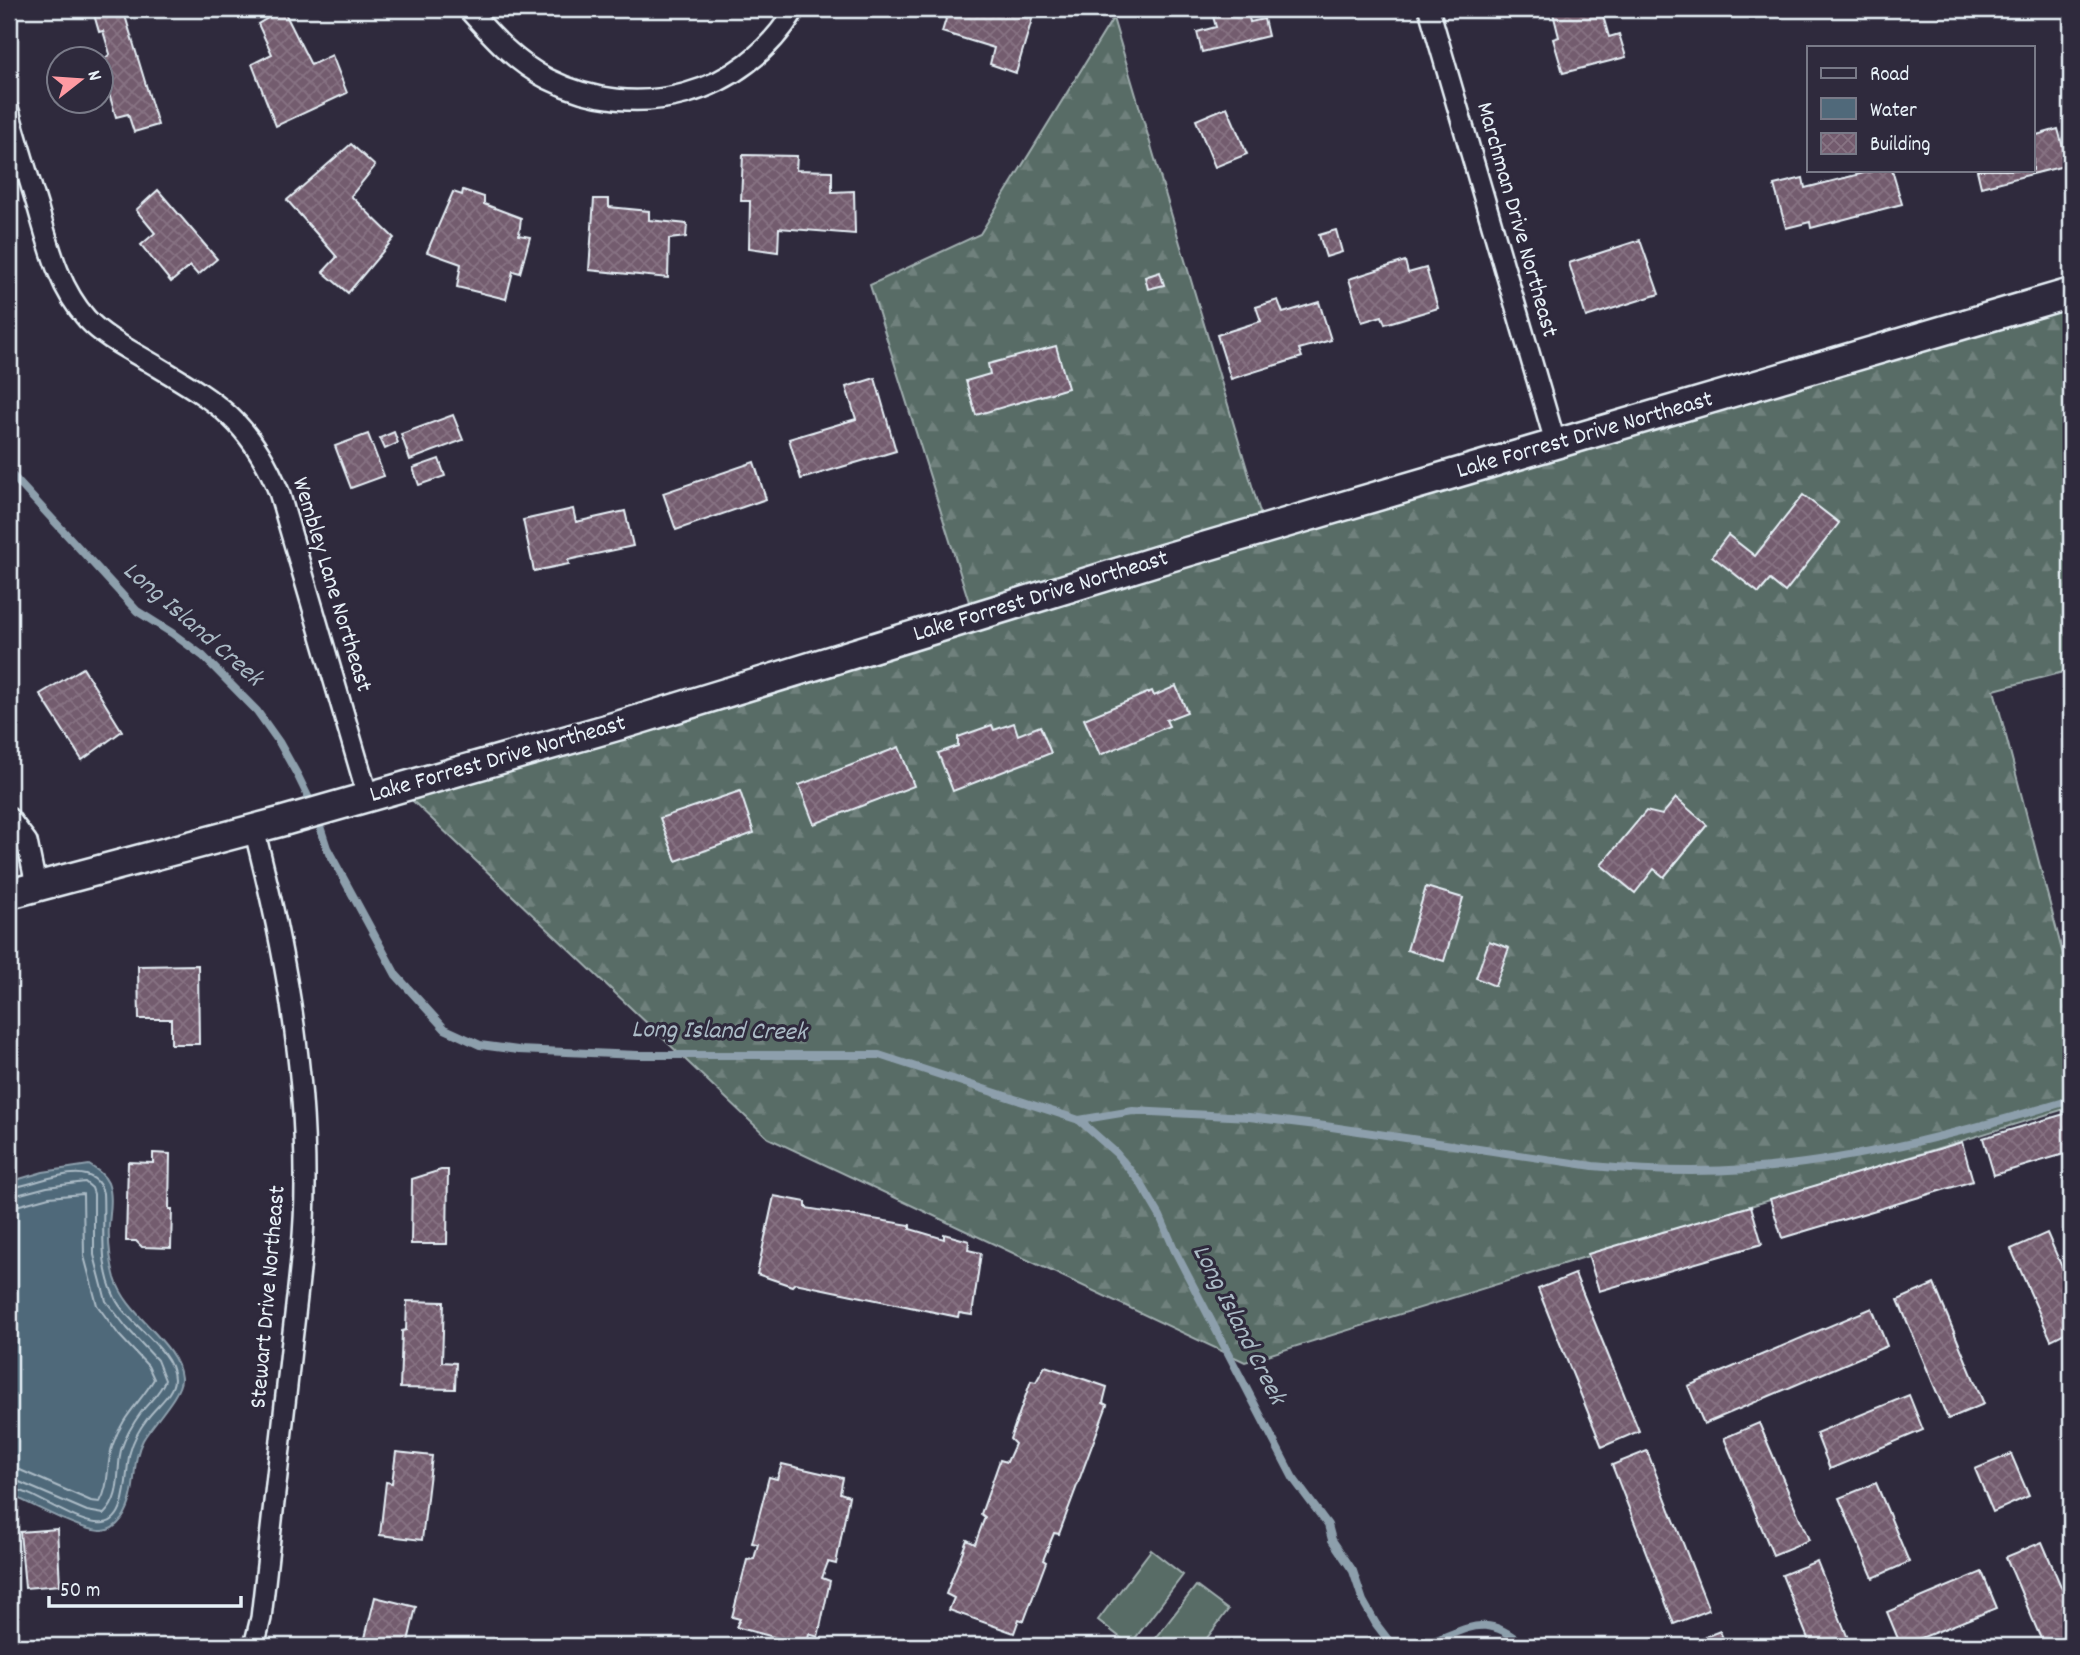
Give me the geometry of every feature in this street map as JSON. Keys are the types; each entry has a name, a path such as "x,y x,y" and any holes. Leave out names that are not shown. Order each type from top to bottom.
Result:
{"street":[{"path":"468,9 494,38 524,64 547,79 575,90 628,100 662,99 691,93 718,83 743,68 766,48 786,25 795,9"},
{"name":"Marchman Drive Northeast","path":"1429,9 1556,445"},
{"name":"Wembley Lane Northeast","path":"9,111 54,261 71,298 108,338 200,392 225,410 251,437 269,466 369,797"},
{"name":"Lake Forrest Drive Northeast","path":"9,894 267,826 624,724 1166,558 2071,293"},
{"path":"9,818 27,842 36,885"},
{"name":"Stewart Drive Northeast","path":"254,1646 261,1618 301,1262 305,1185 302,1094 291,998 275,913 267,826"}],"green space":[{"path":"1113,18 1267,536 2071,305 2071,670 1994,690 2071,985 2071,1107 1245,1362 768,1138 398,787 975,621 870,285 980,234"},
{"path":"1151,1550 1183,1575 1130,1645 1098,1620"},
{"path":"1196,1586 1228,1610 1201,1646 1150,1646"}],"water":[{"path":"89,1165 102,1175 110,1188 109,1245 115,1278 121,1292 171,1353 181,1378 177,1392 140,1447 131,1497 125,1514 113,1527 102,1531 69,1522 9,1494 9,1182 43,1172"}],"building":[{"path":"123,9 158,125 134,132 128,114 116,117 116,46 108,46 103,31 99,32 93,11"},
{"path":"283,9 311,65 332,55 347,93 276,126 252,64 272,54 258,24"},
{"path":"949,9 977,12 978,9 1035,9 1016,73 990,64 994,48 942,32"},
{"path":"1211,9 1247,9 1250,22 1264,19 1268,36 1202,52 1197,32 1216,27"},
{"path":"1552,9 1601,9 1609,37 1619,34 1626,57 1563,73 1553,39 1559,37"},
{"path":"1227,107 1247,154 1215,167 1196,120"},
{"path":"2058,129 2068,165 1981,187 1977,172 2035,172 2035,135"},
{"path":"351,144 375,166 351,196 394,238 348,293 323,272 337,257 287,200"},
{"path":"743,155 797,156 796,170 832,171 832,192 854,191 855,234 779,228 778,252 749,248 750,201 741,201"},
{"path":"1868,172 1893,172 1902,204 1811,228 1810,222 1786,228 1774,185 1803,178 1805,188"},
{"path":"158,190 217,259 198,275 190,266 171,282 141,245 155,233 136,210"},
{"path":"463,190 484,197 484,204 521,218 519,235 530,237 520,273 513,271 506,299 457,287 461,264 427,252 453,192 462,195"},
{"path":"594,199 609,199 609,207 649,211 649,220 687,224 686,237 669,239 668,278 589,270"},
{"path":"1336,230 1342,252 1326,257 1319,235"},
{"path":"1640,240 1659,294 1586,317 1569,263"},
{"path":"1405,261 1408,273 1426,268 1438,308 1385,324 1382,316 1362,322 1349,279"},
{"path":"1160,272 1164,285 1148,289 1145,277"},
{"path":"1278,300 1283,313 1319,302 1331,340 1299,349 1302,357 1231,379 1217,335 1261,321 1256,307"},
{"path":"1056,346 1068,388 976,415 966,381 990,374 988,364"},
{"path":"875,378 896,451 801,479 789,439 856,419 846,387"},
{"path":"453,415 463,440 410,460 401,434"},
{"path":"394,432 398,443 385,449 380,438"},
{"path":"368,434 384,476 351,488 335,446"},
{"path":"439,459 445,476 419,485 413,468"},
{"path":"754,462 766,499 676,530 663,493"},
{"path":"1803,495 1839,523 1785,592 1770,580 1759,593 1712,556 1728,535 1755,556"},
{"path":"573,509 576,522 625,511 633,546 568,560 569,564 534,571 523,520"},
{"path":"9,586 15,588 9,632"},
{"path":"83,668 122,731 82,760 40,694"},
{"path":"1176,686 1187,712 1166,720 1169,726 1100,755 1084,719 1152,691 1154,696"},
{"path":"1014,723 1018,735 1040,726 1051,753 953,791 938,753 958,746 958,737 992,725 994,730"},
{"path":"899,747 914,786 814,824 799,785"},
{"path":"740,791 754,833 676,861 660,818"},
{"path":"1676,798 1707,825 1664,877 1654,869 1635,893 1601,865 1646,811 1662,815"},
{"path":"1426,887 1463,898 1444,961 1407,950"},
{"path":"1489,941 1509,948 1495,986 1476,978"},
{"path":"198,965 199,1044 171,1044 171,1019 139,1019 138,966"},
{"path":"2071,1112 2071,1152 1994,1175 1983,1138"},
{"path":"1962,1142 1973,1181 1782,1238 1770,1199"},
{"path":"153,1153 170,1154 171,1248 142,1247 136,1241 126,1241 128,1162 153,1163"},
{"path":"448,1170 447,1244 411,1244 412,1179"},
{"path":"774,1196 806,1202 806,1208 910,1225 910,1229 944,1239 944,1234 969,1241 968,1250 981,1253 972,1315 959,1313 958,1317 795,1283 792,1286 757,1274"},
{"path":"1751,1206 1762,1244 1599,1291 1588,1254"},
{"path":"2047,1233 2071,1288 2071,1330 2051,1340 2011,1249"},
{"path":"1575,1274 1639,1431 1602,1447 1538,1289"},
{"path":"1934,1284 1984,1404 1948,1419 1898,1300"},
{"path":"407,1301 444,1302 442,1362 456,1363 455,1389 400,1388 402,1331 406,1330"},
{"path":"1872,1308 1887,1346 1704,1424 1688,1386"},
{"path":"1045,1366 1107,1387 1103,1403 1107,1405 1059,1534 1054,1533 1043,1560 1046,1562 1024,1621 1019,1619 1014,1633 949,1610 954,1598 946,1594 967,1540 975,1544 985,1517 981,1514 1000,1460 1007,1462 1015,1444 1010,1439 1031,1381 1036,1382"},
{"path":"1909,1395 1923,1430 1830,1469 1816,1433"},
{"path":"1759,1423 1809,1540 1773,1555 1724,1438"},
{"path":"1647,1451 1709,1610 1674,1624 1612,1465"},
{"path":"396,1452 432,1456 422,1540 380,1535 386,1482 392,1483"},
{"path":"2011,1454 2029,1496 1993,1512 1975,1469"},
{"path":"782,1464 843,1478 840,1493 849,1496 836,1564 828,1562 822,1578 830,1581 818,1637 809,1634 807,1646 736,1627 740,1619 732,1617 747,1560 754,1559 758,1544 752,1543 769,1477 777,1479"},
{"path":"1876,1483 1909,1562 1873,1578 1839,1498"},
{"path":"57,1529 60,1585 25,1588 20,1532"},
{"path":"2042,1542 2071,1610 2071,1646 2044,1646 2006,1557"},
{"path":"1817,1561 1851,1646 1811,1646 1782,1575"},
{"path":"1982,1572 1997,1608 1901,1646 1887,1612"},
{"path":"375,1597 416,1607 407,1646 363,1646"},
{"path":"1720,1631 1726,1646 1684,1646 1684,1645"}],"waterway":[{"name":"Long Island Creek","path":"9,472 137,611 203,656 257,711 298,776 315,811 327,848 396,975 445,1029 480,1045 518,1050 638,1055 879,1055 1079,1120 1116,1153 1140,1182 1160,1216 1175,1251 1293,1478 1328,1525 1332,1540 1353,1571 1363,1601 1376,1624 1389,1641 1403,1646"},
{"path":"1079,1120 1133,1111 1249,1117 1593,1166 1709,1171 1789,1165 1871,1152 1992,1123 2071,1100"},
{"name":"Long Island Creek","path":"1416,1646 1471,1627 1483,1626 1509,1634 1524,1646"}]}
